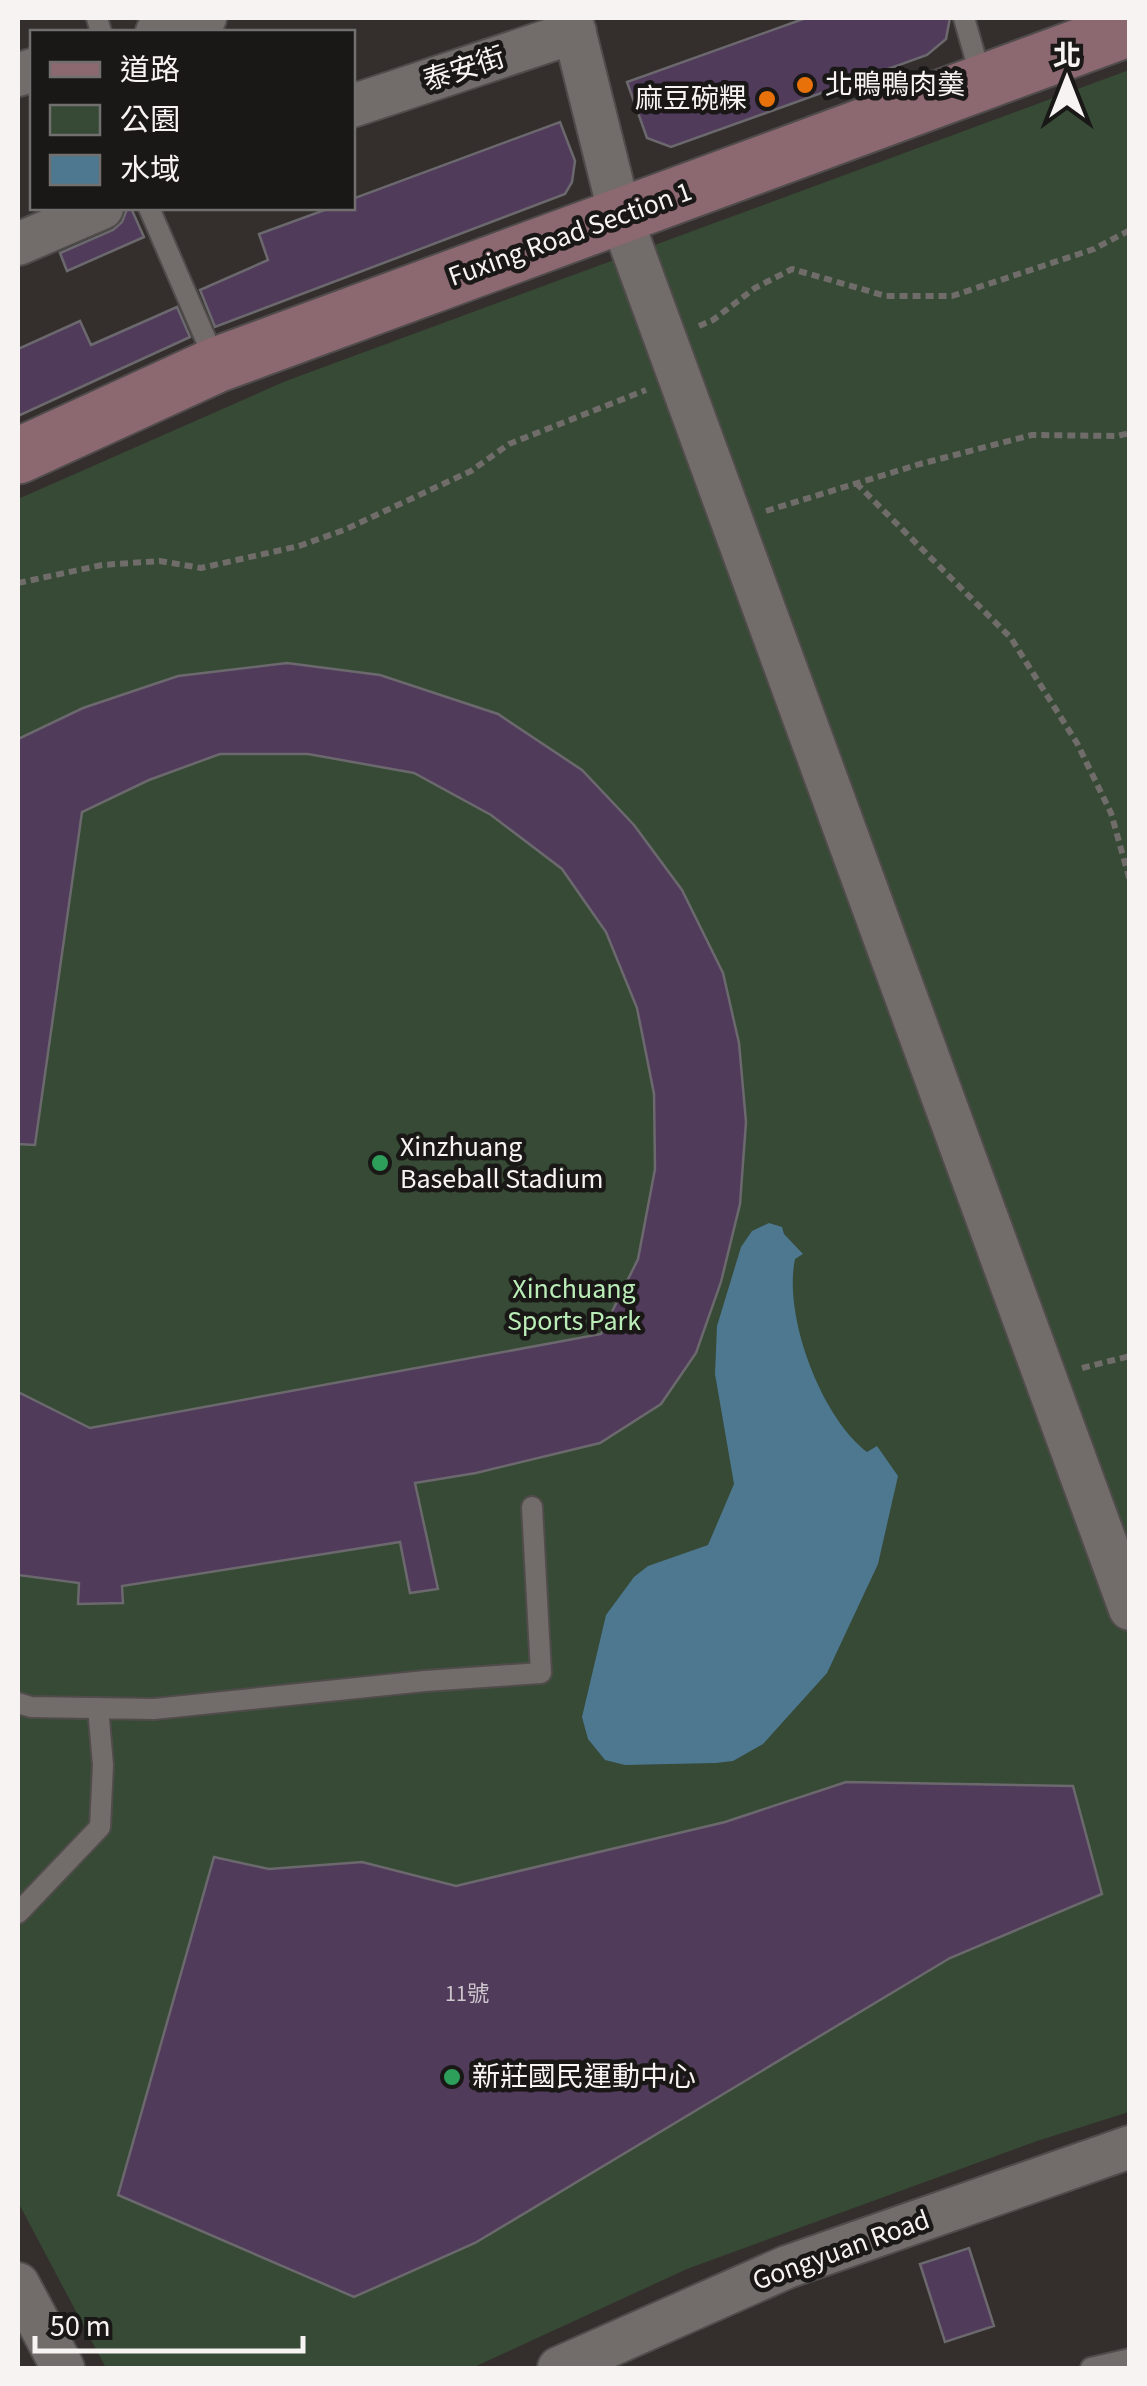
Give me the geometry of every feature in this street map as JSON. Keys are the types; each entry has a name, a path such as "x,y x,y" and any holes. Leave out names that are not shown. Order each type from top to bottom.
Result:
{"street":[{"path":"164,30 206,18"},
{"path":"573,25 620,215 1130,1609"},
{"name":"泰安街","path":"355,105 573,25"},
{"name":"Fuxing Road Section 1","path":"18,456 216,364 1130,28"},
{"path":"18,244 97,210"},
{"name":"Gongyuan Road","path":"568,2367 787,2267 1130,2147"},
{"path":"18,2284 63,2368"}],"lane":[{"path":"964,18 982,82"},
{"path":"150,210 216,364"},
{"path":"18,1703 31,1707 154,1709 425,1680 541,1673 532,1507"},
{"path":"18,1913 100,1827 103,1766 98,1708"},
{"path":"1091,2368 1130,2359"}],"path":[{"path":"18,584 102,565 160,561 201,568 299,546 344,530 471,471 508,444 672,358 755,288 792,269 886,296 952,296 1094,249 1130,230"},
{"path":"732,521 1032,435 1130,433"},
{"path":"856,483 1011,638 1077,744 1111,813 1130,881"},
{"path":"1045,1377 1130,1356"}],"green space":[{"name":"Xinchuang Sports Park","path":"1129,70 1129,2112 1037,2141 687,2269 472,2368 106,2368 18,2202 18,499 286,381"}],"water":[{"path":"769,1223 782,1227 803,1254 795,1259 795,1308 800,1336 821,1391 850,1436 867,1452 877,1446 898,1476 878,1564 827,1673 763,1744 733,1761 716,1763 625,1765 605,1760 588,1739 582,1717 606,1615 634,1577 648,1566 708,1545 734,1484 715,1374 717,1326 741,1247 752,1231"}],"building":[{"path":"806,18 950,18 946,39 927,55 671,147 647,138 627,82"},
{"path":"560,122 575,161 572,182 565,194 215,327 200,290 268,260 259,234 325,210 355,210 355,198"},
{"path":"127,210 132,210 144,237 67,271 60,253 113,230"},
{"path":"177,307 190,337 18,416 18,349 80,321 91,345"},
{"path":"287,663 380,675 498,714 582,770 634,825 682,890 723,973 739,1043 746,1122 740,1204 721,1282 696,1353 661,1404 600,1443 476,1473 415,1483 438,1589 410,1593 400,1542 122,1586 123,1603 78,1604 79,1583 18,1575 18,1392 90,1428 601,1334 638,1259 655,1169 654,1094 637,1008 606,932 562,869 491,815 414,773 308,754 220,754 149,780 82,812 35,1145 18,1144 18,739 83,708 178,676"},
{"name":"新莊國民運動中心","path":"846,1782 1073,1786 1102,1894 950,1958 475,2243 354,2297 118,2195 214,1857 269,1869 362,1862 456,1886 725,1822"},
{"path":"969,2248 994,2326 945,2342 920,2264"}],"place":[{"name":"北鴨鴨肉羮","path":"805,85"},
{"name":"麻豆碗粿","path":"767,99"},
{"name":"Xinzhuang Baseball Stadium","path":"380,1163"},
{"name":"新莊國民運動中心","path":"452,2077"}]}
